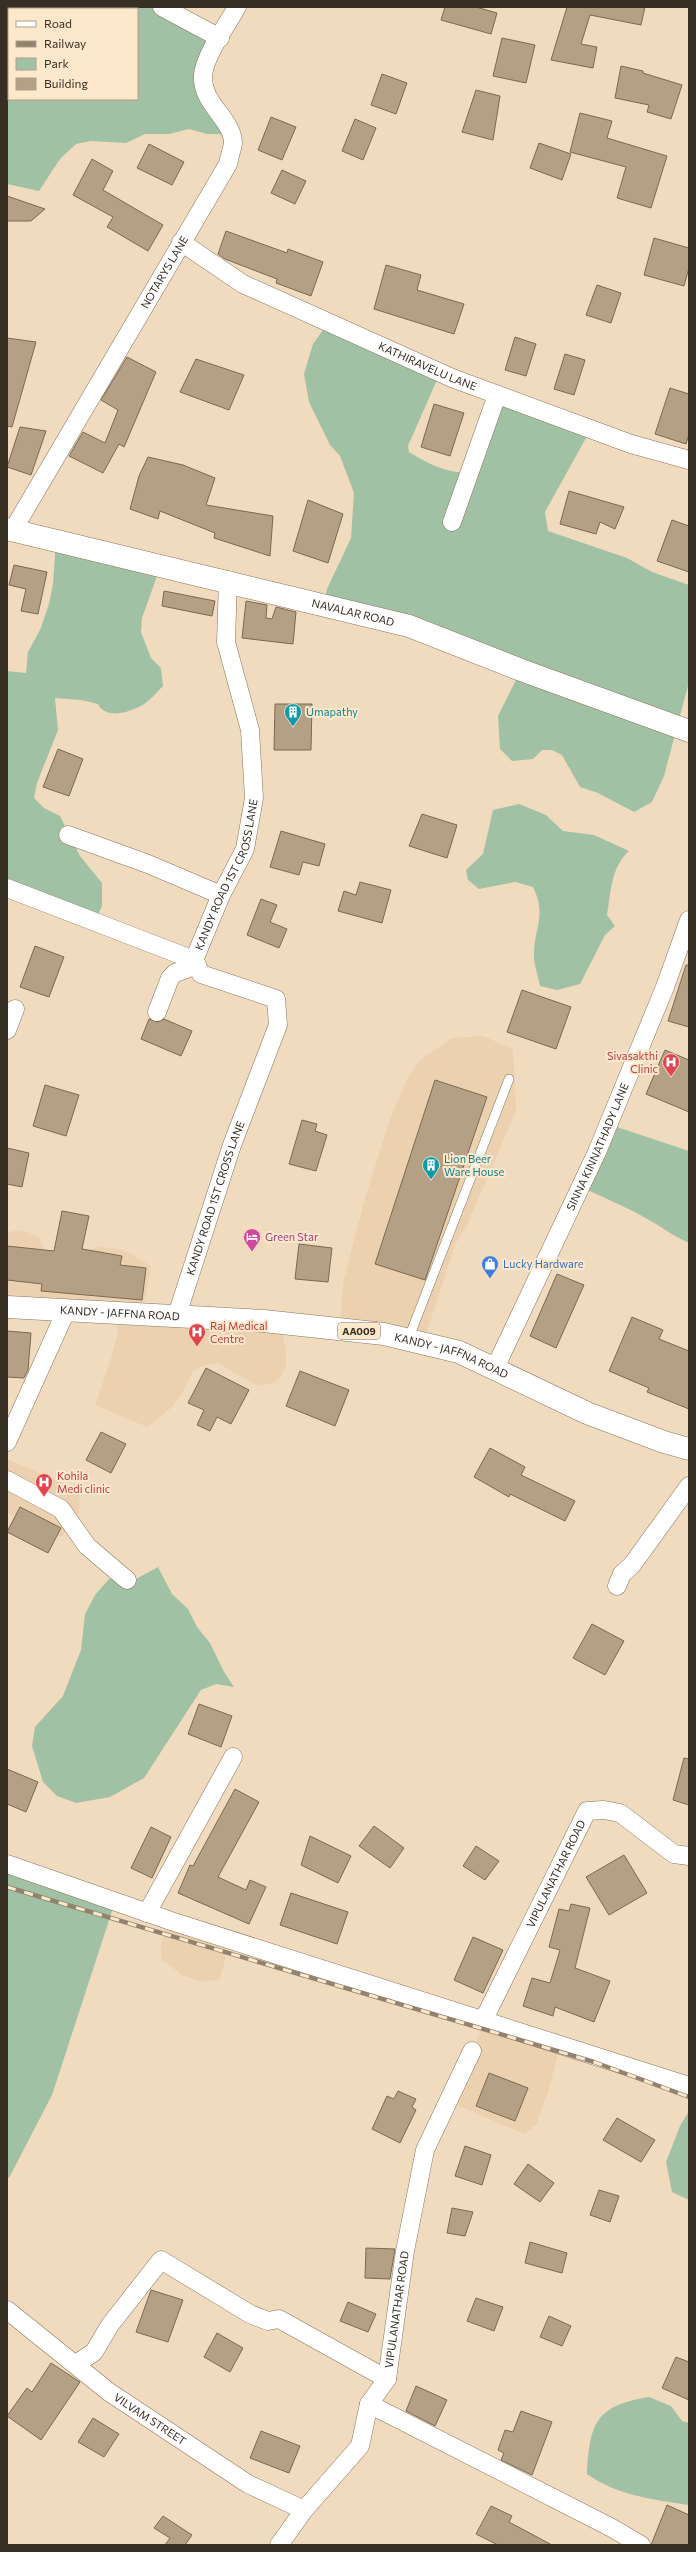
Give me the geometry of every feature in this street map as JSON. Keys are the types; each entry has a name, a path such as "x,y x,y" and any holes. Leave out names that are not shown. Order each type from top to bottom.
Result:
{"main road":[{"name":"NAVALAR ROAD","path":"10,529 228,580 409,626 521,670 689,731"},
{"name":"KANDY - JAFFNA ROAD","path":"7,1307 278,1322 384,1334 459,1352 587,1413 664,1442 689,1449"}],"street":[{"path":"162,7 220,38"},
{"name":"NOTARYS LANE","path":"10,529 228,164 232,143 231,134 204,91 203,74 208,58 237,7"},
{"name":"KATHIRAVELU LANE","path":"181,242 250,288 446,376 631,444 689,460"},
{"path":"452,522 497,395"},
{"name":"KANDY ROAD 1ST CROSS LANE","path":"177,1316 232,1146 278,1025 276,999 201,974 195,962 221,895 245,849 254,798 250,730 226,642 228,580"},
{"path":"68,835 148,864 221,895"},
{"path":"7,888 195,962"},
{"name":"SINNA KINNATHADY LANE","path":"495,1368 597,1152 665,988 689,920"},
{"path":"157,1012 170,978 175,973 195,962"},
{"path":"7,1030 15,1010"},
{"path":"7,1442 66,1311"},
{"path":"7,1480 61,1509 87,1546 127,1580"},
{"path":"617,1586 622,1574 632,1565 689,1486"},
{"path":"147,1912 233,1757"},
{"name":"VIPULANATHAR ROAD","path":"484,2019 587,1810 604,1810 620,1814 674,1854 689,1856"},
{"path":"7,1864 147,1912 689,2086"},
{"name":"VIPULANATHAR ROAD","path":"279,2545 304,2510 360,2446 369,2404 387,2379 405,2251 425,2150 472,2051"},
{"path":"76,2364 94,2352 110,2325 161,2260 250,2314 268,2321 280,2319 387,2379"},
{"name":"VILVAM STREET","path":"7,2310 109,2392 248,2484 304,2510"},
{"path":"369,2404 612,2528 641,2545"}],"lane":[{"path":"408,1340 510,1079"}],"shaded area":[{"path":"483,1036 513,1049 516,1110 467,1226 456,1243 423,1343 340,1323 343,1283 364,1202 391,1116 407,1079 419,1061 452,1038"},
{"path":"14,1231 28,1232 39,1237 45,1253 87,1251 96,1247 110,1248 124,1250 151,1266 142,1314 280,1322 286,1352 286,1366 281,1377 275,1382 265,1385 254,1384 218,1363 205,1365 193,1371 182,1394 172,1407 147,1427 95,1405 111,1359 117,1336 119,1313 7,1307 7,1233"},
{"name":"Kohila Medi clinic","path":"7,1459 80,1491 79,1514 75,1525 61,1537 7,1513"},
{"path":"168,1924 229,1945 220,1979 204,1982 182,1975 161,1959 161,1941"},
{"path":"483,2027 560,2046 548,2092 536,2125 524,2134 448,2101"}],"green space":[{"path":"7,7 15,8 8,8 8,100 138,100 138,8 82,7 162,7 220,38 203,74 231,134 207,134 189,129 169,134 145,134 126,143 91,141 76,144 60,159 39,191 7,184"},
{"path":"328,323 440,373 408,446 409,452 445,470 469,473 497,395 591,429 545,512 548,531 627,558 652,572 689,585 689,682 664,776 652,802 634,812 598,793 580,787 562,755 552,750 542,750 533,759 512,761 500,749 498,716 521,670 323,605 327,589 351,538 354,493 340,456 330,445 309,402 304,374 313,344"},
{"path":"56,540 161,565 142,618 141,632 151,658 161,668 163,686 146,703 122,713 106,712 98,704 81,700 55,698 58,730 37,783 34,798 44,808 60,816 80,856 102,883 102,906 92,927 7,894 7,671 26,673 28,652 40,630 49,604 53,584"},
{"path":"519,804 546,815 563,831 594,835 629,851 623,857 615,872 611,889 607,915 615,926 605,935 580,984 557,990 540,986 534,955 540,912 537,896 533,887 515,882 479,889 468,880 466,870 483,854 493,810"},
{"path":"608,1124 689,1151 689,1243 634,1212 580,1187"},
{"path":"158,1567 172,1594 188,1609 197,1627 210,1643 224,1672 234,1687 216,1684 201,1690 144,1778 110,1797 76,1803 57,1796 43,1782 32,1746 35,1727 63,1696 81,1650 85,1614 95,1595 109,1579 136,1579"},
{"path":"7,1864 115,1902 52,2095 9,2178 7,2176"},
{"path":"689,2111 689,2200 672,2192 666,2162 680,2126"},
{"path":"649,2397 671,2406 682,2421 689,2423 689,2505 636,2496 610,2487 587,2474 590,2442 599,2420 606,2412 617,2406"}],"building":[{"path":"445,7 476,7 497,13 491,34 441,20"},
{"path":"567,7 645,7 641,25 590,15 581,44 597,47 593,68 551,60"},
{"path":"502,38 535,45 526,83 493,76"},
{"path":"621,66 643,71 643,73 682,85 671,119 647,112 649,105 615,98"},
{"path":"382,74 407,83 396,114 371,105"},
{"path":"476,90 500,96 493,140 462,132"},
{"path":"580,113 612,121 607,138 667,156 651,208 617,198 626,167 570,152"},
{"path":"271,117 296,127 282,160 258,150"},
{"path":"355,119 376,128 363,160 342,151"},
{"path":"539,143 571,154 562,180 530,168"},
{"path":"149,144 184,162 172,185 137,168"},
{"path":"92,159 113,171 103,190 163,225 148,251 107,227 113,217 73,195"},
{"path":"282,170 306,181 295,204 271,193"},
{"path":"7,196 45,209 31,221 7,221"},
{"path":"226,231 287,253 288,249 323,262 311,296 276,283 277,279 225,259 218,254"},
{"path":"654,238 689,248 689,268 684,286 644,275"},
{"path":"386,265 421,275 417,290 464,304 454,334 374,309"},
{"path":"597,285 621,293 611,323 586,315"},
{"path":"515,337 536,344 526,376 505,370"},
{"path":"7,338 36,342 12,427 7,426"},
{"path":"565,354 585,360 574,395 554,389"},
{"path":"127,357 156,372 124,447 119,444 103,473 69,456 83,432 105,443 118,410 101,400"},
{"path":"196,359 244,375 229,410 180,392"},
{"path":"670,388 689,394 689,434 686,444 655,434"},
{"path":"434,404 464,413 450,456 421,447"},
{"path":"20,427 46,431 31,475 7,467"},
{"path":"148,457 183,465 215,478 206,505 273,516 270,556 214,538 215,533 160,511 158,519 130,509 139,476"},
{"path":"569,491 624,507 615,529 600,522 596,534 560,524"},
{"path":"308,500 343,514 328,563 293,551"},
{"path":"672,520 689,526 689,572 657,561"},
{"path":"14,565 47,572 38,614 21,611 26,589 9,585"},
{"path":"164,591 215,601 212,616 162,606"},
{"path":"246,601 267,605 266,618 272,619 276,607 296,612 293,644 242,638"},
{"name":"Umapathy","path":"275,704 312,704 311,750 274,750"},
{"path":"58,749 83,759 69,796 43,787"},
{"path":"422,814 457,825 447,858 409,846"},
{"path":"281,831 325,844 319,866 303,862 299,875 270,867"},
{"path":"360,882 391,890 382,923 338,911 344,891 356,895"},
{"path":"261,899 277,905 270,922 287,929 279,948 247,935"},
{"path":"35,946 64,957 49,997 20,987"},
{"path":"686,965 689,965 689,1027 668,1021"},
{"path":"522,990 571,1007 556,1049 507,1032"},
{"path":"149,1019 158,1022 164,1019 192,1031 181,1056 141,1039"},
{"name":"Sivasakthi Clinic","path":"665,1050 689,1060 689,1112 646,1094"},
{"name":"Lion Beer Ware House","path":"435,1080 487,1097 425,1280 375,1264"},
{"path":"45,1085 79,1095 66,1136 33,1126"},
{"path":"302,1120 317,1124 315,1131 327,1135 316,1171 289,1164"},
{"path":"7,1148 29,1153 22,1187 7,1184"},
{"path":"62,1211 89,1216 82,1249 122,1256 120,1265 146,1268 142,1300 41,1291 42,1284 7,1280 7,1246 54,1251"},
{"path":"299,1244 332,1248 328,1282 295,1279"},
{"path":"557,1274 584,1285 556,1348 530,1336"},
{"path":"632,1317 663,1330 659,1339 689,1351 689,1409 647,1392 649,1388 609,1371"},
{"path":"7,1331 31,1333 28,1370 24,1378 7,1377"},
{"path":"206,1368 249,1390 231,1424 217,1417 210,1431 197,1425 204,1410 188,1403"},
{"path":"300,1371 349,1390 335,1426 286,1406"},
{"path":"101,1432 126,1444 111,1473 86,1460"},
{"path":"490,1448 525,1467 521,1475 575,1501 565,1521 510,1494 509,1497 474,1477"},
{"path":"20,1507 61,1528 48,1553 7,1532"},
{"path":"592,1624 624,1641 605,1675 573,1658"},
{"path":"199,1704 232,1716 221,1747 188,1734"},
{"path":"684,1758 689,1759 689,1805 673,1800"},
{"path":"7,1769 38,1782 26,1812 7,1804"},
{"path":"235,1789 259,1802 218,1877 246,1890 250,1880 266,1887 249,1924 178,1893 190,1865 193,1866"},
{"path":"374,1826 404,1848 390,1868 359,1846"},
{"path":"151,1827 171,1837 152,1878 131,1868"},
{"path":"310,1836 351,1856 338,1883 301,1865"},
{"path":"476,1846 499,1861 485,1880 463,1866"},
{"path":"624,1855 647,1893 609,1915 586,1877"},
{"path":"291,1893 348,1912 337,1944 280,1925"},
{"path":"571,1904 590,1908 575,1968 610,1981 594,2022 555,2007 553,2016 523,2006 532,1978 550,1983 560,1950 549,1947 559,1909 569,1911"},
{"path":"473,1937 503,1950 483,1993 454,1980"},
{"path":"489,2073 528,2088 515,2121 476,2106"},
{"path":"398,2091 416,2099 412,2107 416,2110 400,2143 372,2129 387,2096 394,2099"},
{"path":"617,2118 655,2140 641,2162 603,2140"},
{"path":"465,2146 491,2155 482,2185 455,2176"},
{"path":"528,2164 554,2183 540,2202 514,2184"},
{"path":"599,2190 619,2196 610,2222 590,2215"},
{"path":"452,2208 473,2212 465,2236 447,2233"},
{"path":"530,2242 567,2253 562,2273 525,2263"},
{"path":"366,2248 395,2249 390,2279 365,2278"},
{"path":"151,2290 183,2300 168,2342 136,2332"},
{"path":"476,2298 503,2307 494,2331 467,2321"},
{"path":"348,2302 376,2314 368,2332 340,2321"},
{"path":"549,2316 571,2326 562,2346 540,2337"},
{"path":"217,2333 243,2348 230,2372 204,2357"},
{"path":"676,2357 689,2362 689,2400 662,2388"},
{"path":"51,2363 80,2382 41,2440 7,2416 27,2388 32,2392"},
{"path":"416,2386 447,2400 435,2426 406,2411"},
{"path":"521,2411 552,2422 532,2475 501,2460 504,2453 498,2450 505,2430 513,2432"},
{"path":"93,2418 119,2434 104,2457 78,2442"},
{"path":"261,2431 300,2446 289,2473 250,2458"},
{"path":"667,2505 689,2515 689,2545 651,2545"},
{"path":"491,2506 512,2516 509,2522 552,2545 498,2545 476,2534"},
{"path":"163,2516 192,2535 185,2545 165,2545 170,2538 154,2528"}],"railway":[{"path":"7,1887 594,2062 689,2097"}],"place":[{"name":"Umapathy","path":"293,727"},
{"name":"Sivasakthi Clinic","path":"671,1077"},
{"name":"Lion Beer Ware House","path":"431,1180"},
{"name":"Green Star","path":"252,1252"},
{"name":"Lucky Hardware","path":"490,1279"},
{"name":"Raj Medical Centre","path":"197,1347"},
{"name":"Kohila Medi clinic","path":"44,1497"}]}
